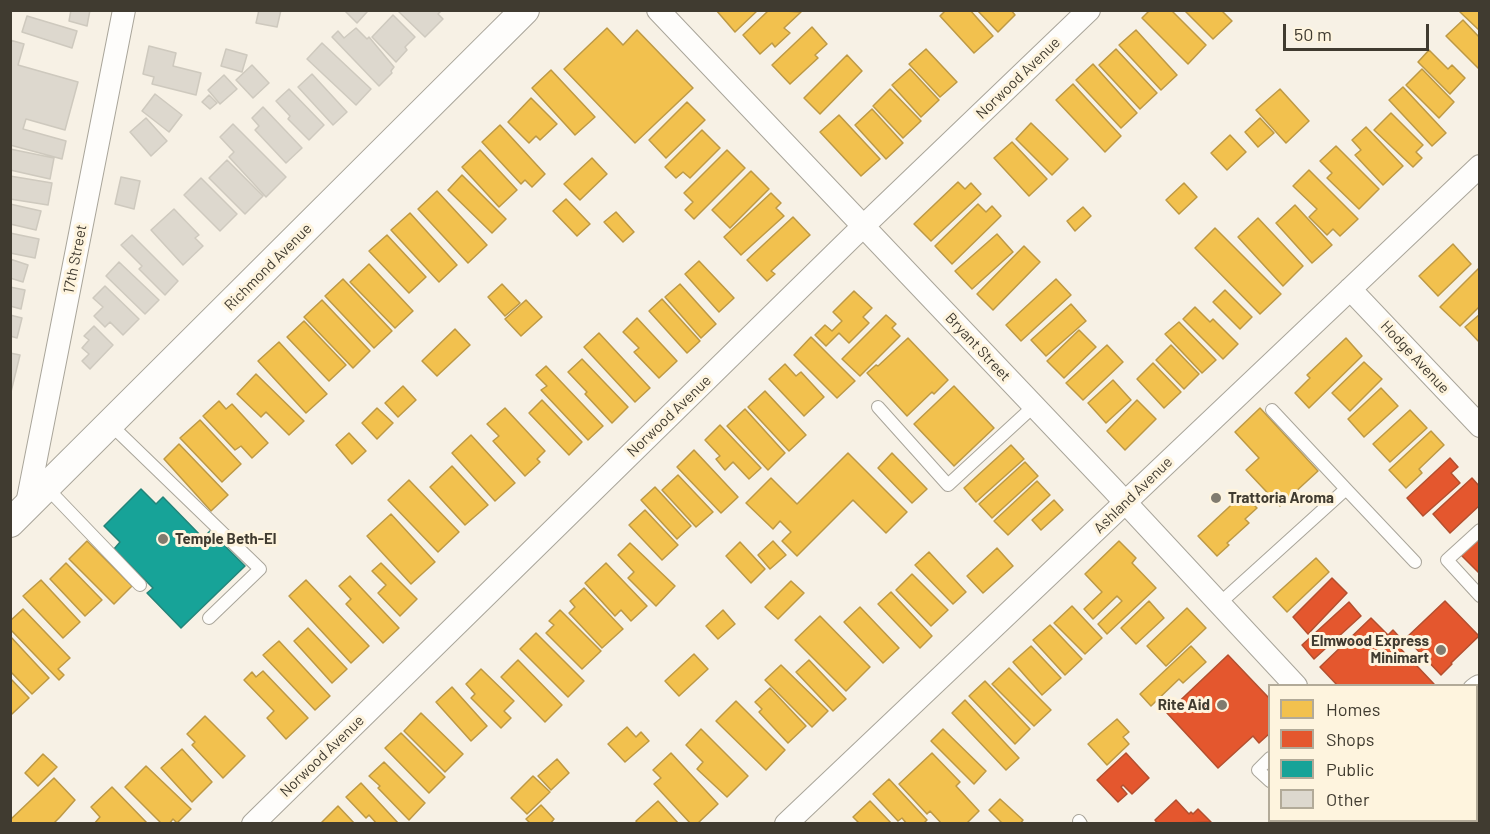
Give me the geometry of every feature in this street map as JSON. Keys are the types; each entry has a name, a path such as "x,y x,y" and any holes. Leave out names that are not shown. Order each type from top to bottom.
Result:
{"street":[{"name":"17th Street","path":"16,512 124,10"},
{"name":"Richmond Avenue","path":"16,512 47,488 525,10"},
{"name":"Bryant Street","path":"657,10 1125,502 1294,684"},
{"name":"Norwood Avenue","path":"253,824 863,226 1089,10"},
{"name":"Ashland Avenue","path":"786,824 1479,166"},
{"name":"Hodge Avenue","path":"1350,289 1479,426"}],"lane":[{"path":"878,407 948,485 1034,406"},
{"path":"1272,410 1414,562"},
{"path":"110,424 260,569 208,618"},
{"path":"47,488 140,585"},
{"path":"1220,603 1346,489"},
{"path":"1479,530 1447,560 1479,596"},
{"path":"1268,759 1258,770 1268,780"}],"building: Homes":[{"path":"716,10 758,10 735,32"},
{"path":"769,10 801,12 784,28 790,33 775,47 772,43 760,54 743,35"},
{"path":"946,10 970,10 993,36 974,53 940,16"},
{"path":"977,10 1011,10 1015,15 998,32"},
{"path":"1150,10 1171,10 1206,45 1188,64 1142,18"},
{"path":"1184,10 1221,10 1232,21 1213,39"},
{"path":"1480,10 1480,31 1460,12"},
{"path":"1463,20 1480,38 1480,70 1446,36"},
{"path":"812,27 827,44 815,55 818,58 790,84 772,65"},
{"path":"607,28 623,45 637,30 693,88 635,143 564,69"},
{"path":"1136,30 1177,75 1161,90 1119,45"},
{"path":"926,49 957,82 940,97 909,64"},
{"path":"1116,49 1157,93 1140,109 1099,65"},
{"path":"1429,50 1448,69 1452,65 1465,78 1450,94 1418,62"},
{"path":"847,55 862,71 820,114 804,98"},
{"path":"1093,64 1137,113 1121,128 1076,80"},
{"path":"910,69 939,100 921,117 892,85"},
{"path":"1422,69 1454,102 1439,118 1406,85"},
{"path":"551,70 595,117 575,135 532,88"},
{"path":"1073,84 1121,136 1105,152 1056,100"},
{"path":"1403,87 1446,133 1432,146 1389,100"},
{"path":"890,89 921,121 903,138 873,106"},
{"path":"1280,89 1309,121 1286,143 1256,110"},
{"path":"531,98 557,124 540,140 536,136 529,143 508,122"},
{"path":"687,102 705,120 666,158 649,140"},
{"path":"872,109 903,143 886,159 855,125"},
{"path":"1391,113 1423,145 1416,152 1422,158 1413,167 1374,130"},
{"path":"839,115 880,159 861,176 820,132"},
{"path":"1260,118 1274,133 1258,147 1245,132"},
{"path":"1031,123 1068,159 1052,175 1016,139"},
{"path":"500,125 545,174 532,187 525,180 521,184 482,142"},
{"path":"1366,127 1403,166 1383,185 1355,155 1361,150 1352,140"},
{"path":"702,130 720,148 690,178 683,172 676,178 665,167"},
{"path":"1230,135 1246,152 1227,170 1211,153"},
{"path":"1012,142 1047,179 1029,196 994,158"},
{"path":"1336,146 1379,189 1359,209 1327,178 1332,173 1320,161"},
{"path":"480,150 517,190 499,207 462,167"},
{"path":"727,150 745,168 694,219 685,210 693,202 684,193"},
{"path":"592,158 607,174 580,200 564,184"},
{"path":"1309,170 1358,219 1340,236 1333,229 1327,235 1309,217 1317,209 1293,186"},
{"path":"751,171 769,189 730,228 712,210"},
{"path":"462,175 506,219 492,233 448,190"},
{"path":"958,182 965,189 971,183 981,194 931,241 914,224"},
{"path":"1184,183 1197,197 1179,214 1166,200"},
{"path":"437,191 487,245 468,263 418,209"},
{"path":"771,193 781,203 776,208 784,216 741,255 724,237"},
{"path":"566,199 590,224 577,236 553,211"},
{"path":"978,204 986,212 992,206 1001,216 952,264 935,246"},
{"path":"1295,205 1332,245 1312,263 1276,223"},
{"path":"1083,207 1091,216 1075,231 1067,221"},
{"path":"616,212 634,232 623,242 604,222"},
{"path":"410,213 457,265 439,282 391,230"},
{"path":"793,217 810,235 771,271 775,274 767,281 747,260"},
{"path":"1258,218 1303,266 1283,286 1238,237"},
{"path":"1215,228 1281,294 1260,314 1195,248"},
{"path":"997,234 1013,252 972,289 955,271"},
{"path":"387,235 426,277 409,293 369,251"},
{"path":"1453,244 1471,264 1438,296 1419,276"},
{"path":"1024,246 1040,262 993,310 977,294"},
{"path":"699,261 734,298 719,312 685,274"},
{"path":"369,264 413,311 395,328 350,282"},
{"path":"1480,267 1480,306 1460,326 1440,307"},
{"path":"343,279 392,331 374,348 325,296"},
{"path":"1056,279 1071,295 1021,341 1006,325"},
{"path":"502,284 520,303 505,316 488,297"},
{"path":"680,284 716,324 701,338 665,297"},
{"path":"1225,290 1252,317 1240,329 1213,302"},
{"path":"854,291 872,308 863,317 869,323 849,343 839,333 826,346 815,335 825,325 832,331 842,321 833,312"},
{"path":"662,299 700,341 687,353 649,311"},
{"path":"322,300 370,351 353,368 304,317"},
{"path":"526,300 542,317 521,336 505,319"},
{"path":"1071,304 1086,321 1046,356 1031,340"},
{"path":"1195,307 1210,322 1213,319 1238,344 1223,359 1183,319"},
{"path":"1480,314 1480,343 1465,327"},
{"path":"886,315 896,324 892,328 900,336 860,376 842,359"},
{"path":"637,318 677,361 659,378 634,352 639,348 623,332"},
{"path":"304,321 346,365 329,381 287,337"},
{"path":"1179,322 1216,360 1202,373 1165,334"},
{"path":"455,329 470,345 437,376 422,361"},
{"path":"1079,330 1096,347 1064,378 1047,361"},
{"path":"599,333 650,388 635,402 584,347"},
{"path":"811,337 855,381 837,398 794,355"},
{"path":"908,338 948,380 907,416 867,373 876,365 878,366"},
{"path":"1346,338 1362,356 1309,408 1295,393 1310,378 1307,375"},
{"path":"279,342 327,394 306,413 258,361"},
{"path":"1107,345 1123,362 1083,400 1066,383"},
{"path":"1171,345 1199,374 1184,389 1156,360"},
{"path":"582,359 628,407 612,423 568,372"},
{"path":"1364,362 1382,379 1350,411 1332,393"},
{"path":"1153,363 1181,392 1164,408 1137,379"},
{"path":"785,364 796,376 801,372 824,397 804,416 769,379"},
{"path":"546,366 603,426 588,440 541,390 547,386 536,375"},
{"path":"256,374 304,421 289,435 266,412 261,417 237,394"},
{"path":"1113,380 1131,400 1106,423 1088,403"},
{"path":"403,386 416,400 398,417 385,403"},
{"path":"954,386 994,428 954,466 914,424"},
{"path":"1381,388 1398,406 1364,437 1348,419"},
{"path":"765,391 806,435 789,451 748,407"},
{"path":"542,400 582,442 569,455 529,413"},
{"path":"1137,400 1156,419 1125,450 1107,431"},
{"path":"219,401 226,409 232,404 268,443 252,458 241,446 235,450 203,416"},
{"path":"377,408 393,423 377,439 362,423"},
{"path":"505,408 545,451 537,459 540,462 525,476 493,441 499,436 487,424"},
{"path":"1260,408 1318,471 1280,506 1246,470 1259,458 1235,432"},
{"path":"745,409 785,453 768,470 727,426"},
{"path":"1410,410 1427,428 1390,462 1373,444"},
{"path":"200,420 241,464 222,482 180,438"},
{"path":"720,425 761,468 749,479 733,462 725,470 716,459 720,456 705,440"},
{"path":"1431,431 1444,445 1419,469 1422,473 1406,488 1389,470"},
{"path":"349,433 366,451 352,464 336,445"},
{"path":"471,435 515,483 495,501 452,453"},
{"path":"179,444 228,495 211,511 164,459"},
{"path":"1011,445 1024,459 976,502 964,488"},
{"path":"694,450 738,497 721,513 677,467"},
{"path":"848,453 907,512 886,533 853,500 797,556 782,541 791,532 780,521 773,529 746,503 771,478 797,504"},
{"path":"892,453 927,489 912,503 878,468"},
{"path":"1025,462 1038,476 992,518 979,504"},
{"path":"452,466 488,505 465,525 430,487"},
{"path":"678,475 713,512 696,527 662,490"},
{"path":"409,480 459,532 438,552 388,500"},
{"path":"1037,481 1050,495 1008,535 994,521"},
{"path":"655,487 691,526 677,539 641,500"},
{"path":"1243,494 1257,508 1245,519 1249,523 1227,543 1229,545 1217,556 1198,536"},
{"path":"1054,500 1063,510 1041,530 1032,520"},
{"path":"645,510 678,545 662,560 629,525"},
{"path":"391,514 435,562 411,584 367,536"},
{"path":"87,541 132,586 114,604 69,559"},
{"path":"773,541 786,555 770,569 758,555"},
{"path":"1119,541 1136,558 1132,563 1156,588 1107,634 1098,624 1122,601 1117,596 1093,619 1084,609 1102,592 1085,574"},
{"path":"740,542 765,569 751,583 726,556"},
{"path":"630,543 675,586 656,606 628,578 634,572 618,555"},
{"path":"997,548 1013,566 983,593 967,576"},
{"path":"929,552 966,592 953,604 915,565"},
{"path":"1316,558 1329,572 1287,612 1273,597"},
{"path":"66,563 102,600 85,616 50,579"},
{"path":"381,563 417,599 400,616 378,593 386,585 372,571"},
{"path":"606,563 647,606 631,621 621,610 615,616 585,583"},
{"path":"912,574 948,610 931,626 896,590"},
{"path":"350,576 399,628 383,643 346,604 351,599 339,586"},
{"path":"41,580 80,622 63,638 23,596"},
{"path":"306,580 369,646 351,663 289,596"},
{"path":"791,581 804,593 778,619 765,607"},
{"path":"584,588 623,629 602,648 569,613 575,607 570,601"},
{"path":"891,592 932,636 920,648 878,604"},
{"path":"1149,601 1164,618 1136,644 1121,628"},
{"path":"1072,606 1102,638 1085,654 1054,623"},
{"path":"860,607 899,648 883,663 844,622"},
{"path":"1187,608 1206,628 1166,666 1147,646"},
{"path":"23,609 70,658 58,669 64,675 59,680 10,629 10,621"},
{"path":"560,610 601,651 582,669 546,633 554,625 549,621"},
{"path":"723,610 735,624 718,639 706,626"},
{"path":"820,616 870,667 846,691 795,640"},
{"path":"1050,625 1082,659 1065,675 1033,640"},
{"path":"308,628 347,669 332,683 294,641"},
{"path":"536,633 584,681 568,697 520,649"},
{"path":"10,636 49,678 32,694 10,671"},
{"path":"279,641 330,696 315,710 263,655"},
{"path":"1031,646 1061,678 1042,695 1013,662"},
{"path":"1191,646 1206,662 1183,683 1179,679 1151,706 1140,694"},
{"path":"694,654 708,669 679,696 665,681"},
{"path":"518,660 562,705 545,722 501,677"},
{"path":"809,660 846,699 833,711 796,672"},
{"path":"781,665 828,711 812,727 765,680"},
{"path":"1009,668 1051,710 1034,726 992,684"},
{"path":"481,669 514,701 504,711 511,718 501,728 471,698 475,694 466,684"},
{"path":"263,671 308,718 286,739 267,718 274,711 244,680 252,672 256,677"},
{"path":"10,678 29,698 12,714 10,712"},
{"path":"985,681 1030,729 1015,744 969,696"},
{"path":"452,687 487,726 471,741 436,702"},
{"path":"770,688 806,726 788,743 759,712 762,709 755,702"},
{"path":"965,700 1019,758 1006,770 952,713"},
{"path":"736,701 785,750 766,770 716,721"},
{"path":"421,713 463,754 445,772 404,731"},
{"path":"205,716 245,756 223,778 192,745 195,742 187,734"},
{"path":"1117,719 1129,732 1123,737 1129,744 1107,765 1088,744"},
{"path":"627,727 636,737 641,732 649,741 625,762 608,744"},
{"path":"701,729 748,776 727,797 697,769 703,762 686,745"},
{"path":"943,729 986,771 974,784 931,741"},
{"path":"401,733 445,777 429,793 385,748"},
{"path":"182,749 212,782 192,802 161,768"},
{"path":"671,753 718,804 697,824 691,824 654,784 661,778 653,770"},
{"path":"932,753 960,782 956,786 979,811 966,824 942,824 930,811 927,814 899,784"},
{"path":"43,754 57,767 38,786 25,773"},
{"path":"557,759 569,773 551,790 538,776"},
{"path":"384,762 425,803 409,820 369,776"},
{"path":"146,766 191,809 177,823 173,819 169,824 162,824 125,787"},
{"path":"533,776 550,792 527,814 511,798"},
{"path":"54,778 75,800 60,817 53,824 10,824 10,820"},
{"path":"889,779 927,820 923,824 907,824 902,818 898,821 873,794"},
{"path":"361,783 399,824 377,824 369,815 366,818 346,797"},
{"path":"112,787 148,824 94,824 100,817 91,807"},
{"path":"1000,799 1023,820 1020,824 1003,824 989,810"},
{"path":"658,801 679,824 638,824 636,821"},
{"path":"870,801 892,824 860,824 853,817"},
{"path":"541,805 554,819 550,824 531,824 526,819"},
{"path":"338,806 355,824 320,824"}],"building: Shops":[{"path":"1450,458 1458,467 1451,473 1460,483 1423,516 1407,498"},
{"path":"1472,478 1480,487 1480,505 1450,533 1433,514"},
{"path":"1476,539 1480,542 1480,574 1460,554"},
{"path":"1332,578 1347,593 1308,634 1293,617"},
{"name":"Elmwood Express Minimart","path":"1445,601 1479,636 1441,675 1406,638"},
{"path":"1349,602 1361,616 1314,659 1302,645"},
{"path":"1371,618 1388,635 1393,630 1404,642 1399,647 1434,684 1336,684 1320,667"},
{"name":"Rite Aid","path":"1228,655 1268,697 1268,735 1259,743 1253,736 1218,768 1167,713"},
{"path":"1480,739 1480,824 1469,824 1468,822 1478,822 1478,740"},
{"path":"1126,753 1149,778 1132,794 1123,785 1121,787 1127,794 1118,802 1097,780"},
{"path":"1176,800 1189,814 1191,812 1193,814 1198,809 1211,822 1158,824 1155,820"}],"building: Public":[{"path":"141,489 156,504 163,497 203,538 210,531 245,566 181,628 147,593 153,588 114,549 120,542 104,526"}],"building: Other":[{"path":"71,10 90,10 87,26 69,21"},
{"path":"259,10 281,10 277,27 256,23"},
{"path":"344,10 365,10 367,12 357,23"},
{"path":"397,10 442,10 438,14 443,19 425,37"},
{"path":"393,15 415,37 405,47 407,50 396,62 372,37"},
{"path":"27,16 77,31 72,48 22,32"},
{"path":"356,28 367,39 369,37 394,67 392,73 379,86 332,37 338,31 344,38"},
{"path":"10,40 24,44 18,65 78,82 65,130 26,119 23,129 66,141 62,159 10,145"},
{"path":"322,43 371,89 356,105 307,59"},
{"path":"149,46 176,53 173,66 201,73 196,95 152,84 154,77 143,74"},
{"path":"226,49 247,55 242,72 221,66"},
{"path":"252,65 269,83 253,98 236,80"},
{"path":"312,74 347,112 333,125 298,87"},
{"path":"224,75 237,89 220,104 208,90"},
{"path":"289,89 324,125 309,140 288,119 290,116 276,101"},
{"path":"155,94 182,115 169,132 142,111"},
{"path":"209,95 217,103 210,109 202,102"},
{"path":"263,107 302,148 286,163 255,130 259,126 252,118"},
{"path":"146,118 167,141 151,156 130,132"},
{"path":"233,124 286,177 266,197 229,157 234,152 220,137"},
{"path":"10,149 54,158 50,179 10,170"},
{"path":"227,160 263,196 245,214 209,178"},
{"path":"10,176 52,183 48,205 10,199"},
{"path":"121,177 140,181 134,209 115,204"},
{"path":"201,178 237,214 220,231 184,195"},
{"path":"10,204 41,211 36,230 10,224"},
{"path":"174,209 199,235 195,238 203,246 183,265 151,230"},
{"path":"10,233 39,239 35,258 10,253"},
{"path":"132,235 178,281 165,295 139,269 142,266 121,245"},
{"path":"10,259 28,265 23,282 10,278"},
{"path":"119,262 159,300 145,314 106,276"},
{"path":"105,286 139,319 123,335 110,322 105,327 94,316 103,307 93,298"},
{"path":"10,287 25,290 21,309 10,306"},
{"path":"10,315 22,318 17,338 10,336"},
{"path":"94,326 113,345 90,369 82,361 89,354 82,348 89,340 84,336"},
{"path":"10,353 20,355 10,396"}],"place":[{"name":"Trattoria Aroma","path":"1216,498"},
{"name":"Temple Beth-El","path":"163,539"},
{"name":"Elmwood Express Minimart","path":"1441,650"},
{"name":"Rite Aid","path":"1222,705"}]}
